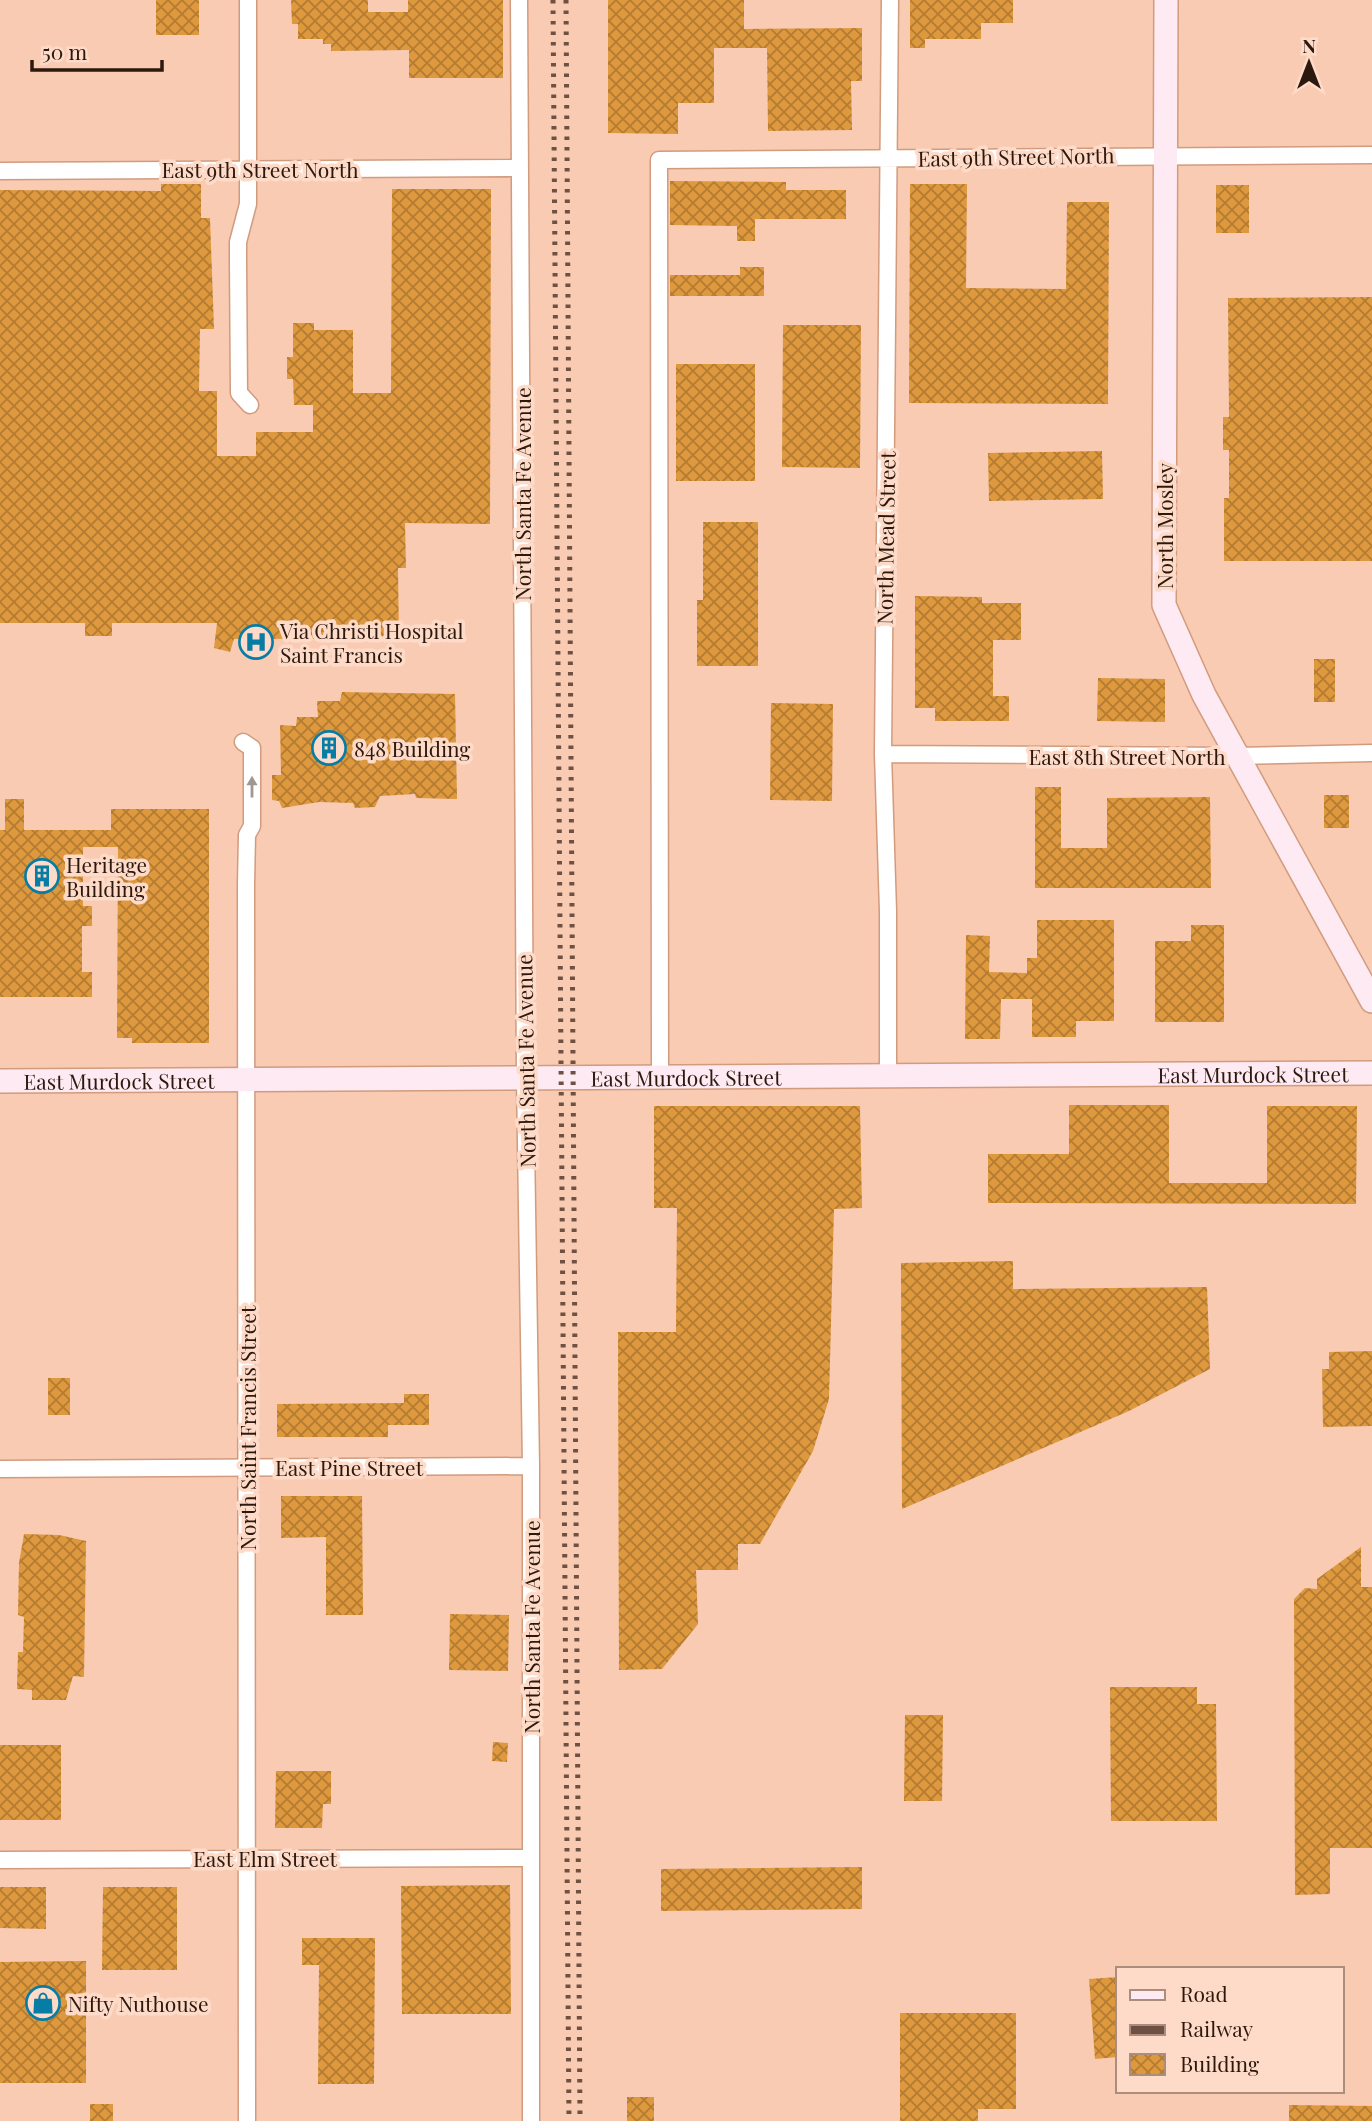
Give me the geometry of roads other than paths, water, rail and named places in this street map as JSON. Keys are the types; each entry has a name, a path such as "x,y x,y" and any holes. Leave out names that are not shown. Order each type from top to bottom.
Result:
{"street":[{"path":"248,0 248,204 238,242 239,393 250,405"},
{"name":"North Santa Fe Avenue","path":"519,0 525,1078 531,1466 531,2121"},
{"name":"North Mead Street","path":"888,1075 888,911 883,754 890,0"},
{"name":"North Mosley","path":"1166,0 1164,605 1204,695 1372,1001"},
{"name":"East 9th Street North","path":"660,1077 659,160 1372,155"},
{"name":"East 9th Street North","path":"0,171 520,168"},
{"name":"North Saint Francis Street","path":"243,743 253,748 252,826 247,835 247,2121"},
{"name":"East 8th Street North","path":"883,754 1237,756 1372,753"},
{"name":"East Murdock Street","path":"0,1081 1372,1073"},
{"name":"East Pine Street","path":"0,1469 531,1466"},
{"name":"East Elm Street","path":"0,1860 531,1858"}],"railway":[{"path":"553,0 569,2121"},
{"path":"566,0 580,2121"}],"place":[{"name":"Via Christi Hospital Saint Francis","path":"256,642"},
{"name":"848 Building","path":"329,748"},
{"name":"Heritage Building","path":"42,876"},
{"name":"Nifty Nuthouse","path":"43,2003"}]}
